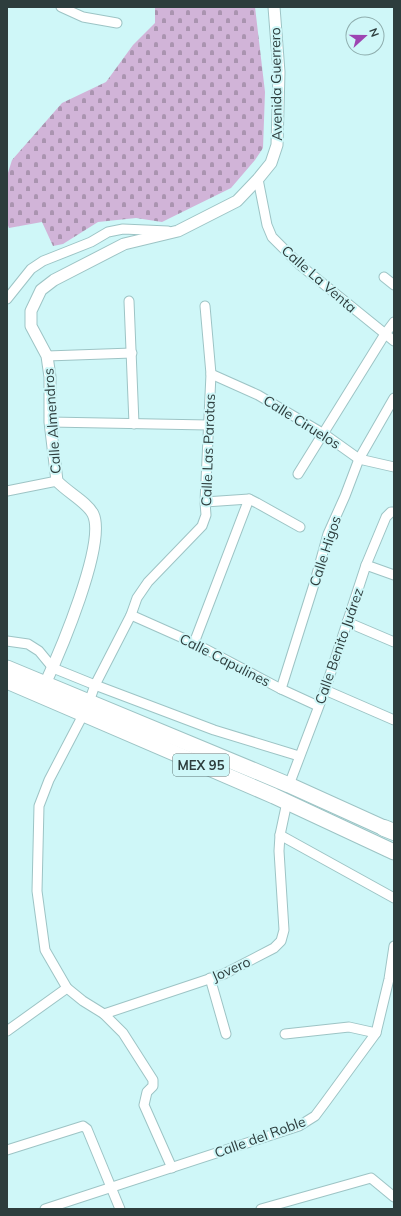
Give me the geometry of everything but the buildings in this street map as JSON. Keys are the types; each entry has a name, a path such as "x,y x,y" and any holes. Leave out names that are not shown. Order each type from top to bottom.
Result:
{"highway":[{"name":"MEX 95","path":"7,668 46,684 86,708 394,852"},
{"name":"MEX 95","path":"7,681 86,708 289,785 389,830"}],"street":[{"path":"62,7 83,17 117,23"},
{"name":"Avenida Guerrero","path":"178,231 237,201 258,180 271,163 277,145 278,72 274,7"},
{"name":"Calle La Venta","path":"258,180 267,225 272,237 300,265 394,341"},
{"path":"7,299 31,269 43,261 91,242 108,232 123,229 178,231"},
{"name":"Calle Almendros","path":"46,684 87,579 96,528 93,514 57,481 50,422 50,378 47,356 32,326 31,311 41,290 54,280 77,270 110,250 124,244 178,231"},
{"path":"384,277 394,285"},
{"path":"130,301 134,424"},
{"name":"Calle Las Parotas","path":"67,988 45,950 37,891 39,806 49,780 131,615 137,598 148,582 202,526 206,515 205,502 211,374 205,306"},
{"path":"298,474 385,334 394,322"},
{"path":"47,356 132,353"},
{"name":"Calle Ciruelos","path":"211,374 258,395 324,434 359,459 394,466"},
{"name":"Calle Higos","path":"281,689 328,534 359,459 394,398"},
{"path":"50,422 208,425"},
{"path":"7,491 57,481"},
{"path":"205,502 248,499 300,527"},
{"path":"194,643 248,499"},
{"name":"Calle Benito Juárez","path":"289,785 325,690 366,565 386,517 391,512 394,512"},
{"path":"366,565 394,576"},
{"name":"Calle Capulines","path":"131,615 194,643 281,689 318,706"},
{"path":"347,622 394,642"},
{"path":"7,640 28,644 40,651 53,668 95,685 214,730 299,756"},
{"path":"325,690 394,720"},
{"name":"Jovero","path":"104,1014 224,974 274,948 281,941 284,930 279,851 280,835 287,802"},
{"path":"280,835 394,898"},
{"name":"Calle del Roble","path":"44,1209 299,1126 315,1116 376,1033 390,979 394,946"},
{"path":"210,978 226,1034"},
{"path":"7,1031 67,988 83,1001 104,1014 123,1033 153,1080 153,1086 147,1092 144,1105 172,1168"},
{"path":"285,1034 349,1027 376,1033"},
{"path":"7,1150 83,1126 88,1129 120,1209"},
{"path":"261,1209 371,1178 394,1197"}],"green space":[{"path":"155,7 255,7 265,92 263,148 255,160 231,188 162,222 136,218 98,222 63,244 53,246 42,222 9,228 7,223 7,176 12,160 62,103 106,82 133,45 155,23"}]}
